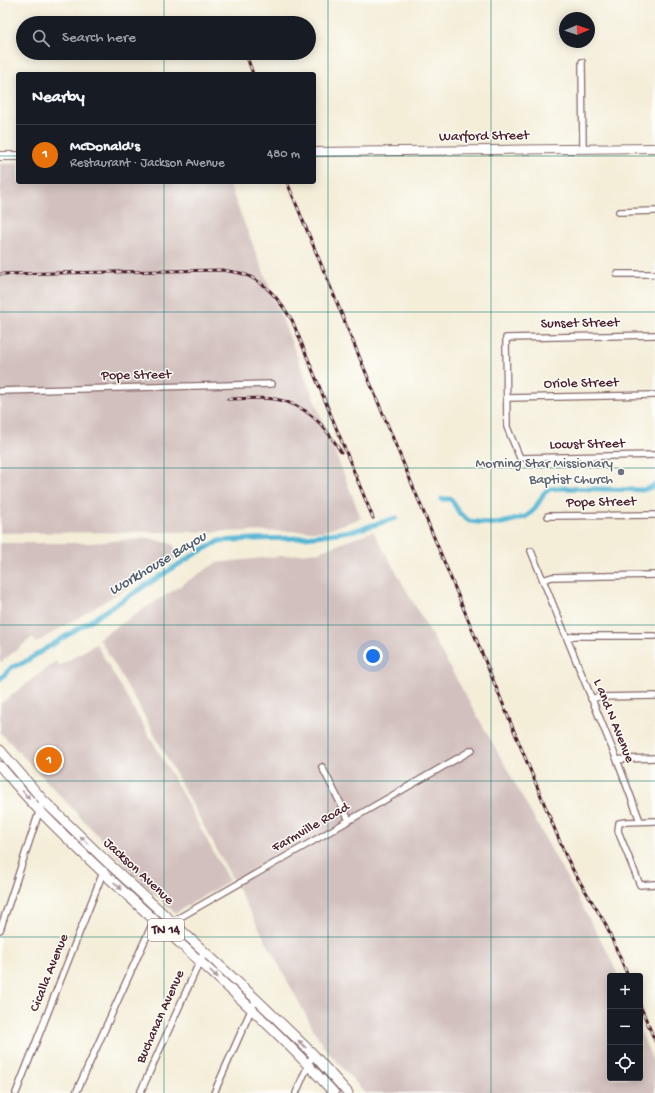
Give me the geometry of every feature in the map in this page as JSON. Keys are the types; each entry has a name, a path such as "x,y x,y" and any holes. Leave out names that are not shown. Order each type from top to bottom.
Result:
{"main road":[{"name":"Warford Street","path":"316,152 655,148"},
{"path":"0,156 16,156"},
{"name":"Jackson Avenue","path":"1,754 43,800 107,862 256,999 313,1054 348,1093"},
{"name":"Jackson Avenue","path":"0,766 39,811 252,1009 308,1064 334,1093"}],"street":[{"path":"582,62 582,149"},
{"path":"619,212 655,211"},
{"path":"617,274 655,274"},
{"name":"Sunset Street","path":"507,398 506,338 655,335"},
{"name":"Pope Street","path":"0,391 272,384"},
{"name":"Oriole Street","path":"507,398 655,395"},
{"name":"Locust Street","path":"507,398 507,427 520,458 655,455"},
{"name":"Pope Street","path":"548,516 655,515"},
{"name":"L and N Avenue","path":"531,551 617,760 640,821"},
{"path":"543,580 552,577 655,575"},
{"path":"567,638 574,636 655,636"},
{"path":"591,699 598,697 655,696"},
{"name":"Farmville Road","path":"165,929 172,921 472,750"},
{"path":"617,760 655,758"},
{"path":"322,767 349,820"},
{"path":"0,930 43,800"},
{"path":"655,821 619,823 618,831 640,885 655,884"},
{"name":"Cicalla Avenue","path":"16,1093 107,862"},
{"path":"76,1093 154,919 161,912"},
{"name":"Buchanan Avenue","path":"140,1093 204,952"},
{"path":"214,1093 256,999"},
{"path":"296,1093 313,1054"}],"shaded area":[{"path":"0,164 16,164 16,184 229,184 361,518 325,531 0,533"},
{"path":"373,531 506,767 610,957 617,973 607,973 607,1081 643,1081 643,1037 655,1066 655,1093 365,1093 322,1045 139,706 99,638 216,563 319,552"},
{"path":"149,538 172,544 182,555 36,643 33,637 0,663 0,543 91,543"},
{"path":"96,644 169,770 229,881 175,913 141,881 0,732 0,704 56,661 59,666"}],"waterway":[{"name":"Workhouse Bayou","path":"442,499 451,499 460,514 469,521 495,524 525,517 531,513 544,493 550,489 643,490 655,485"},
{"name":"Workhouse Bayou","path":"0,679 12,667 23,663 195,554 219,541 297,538 323,535 357,530 396,518"}],"railway":[{"path":"248,60 252,72"},
{"path":"288,184 565,854 575,874 605,923 627,973"},
{"path":"0,274 222,270 240,273 257,280 276,298 292,320 373,518"},
{"path":"228,399 269,398 297,406 306,411 322,426 341,452"},
{"path":"642,1009 655,1041"}],"place":[{"name":"Morning Star Missionary Baptist Church","path":"621,472"},
{"name":"McDonald's","path":"49,760"}]}
